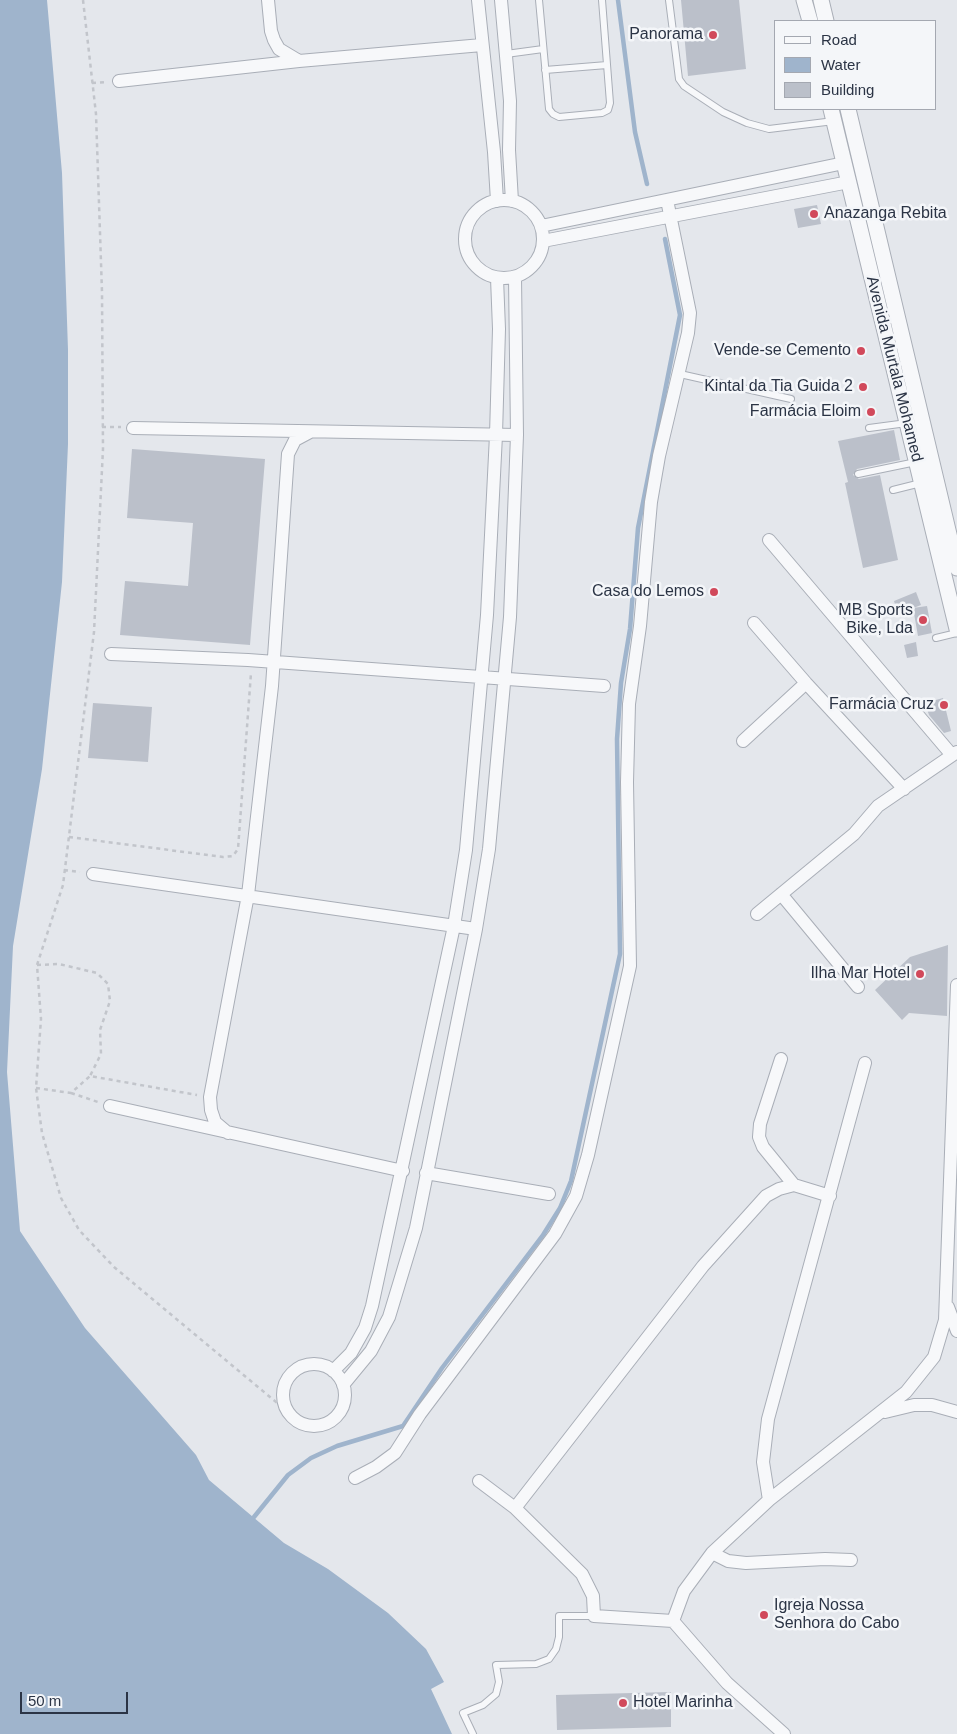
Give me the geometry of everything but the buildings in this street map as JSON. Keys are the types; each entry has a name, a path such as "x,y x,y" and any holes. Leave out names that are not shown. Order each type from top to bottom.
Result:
{"street":[{"path":"268,0 274,40 279,48 299,61"},
{"path":"478,0 494,152 497,201"},
{"path":"501,0 506,54 512,201"},
{"path":"804,0 810,20"},
{"path":"821,0 826,20"},
{"path":"119,81 299,61 482,45"},
{"name":"Avenida Murtala Mohamed","path":"848,110 957,568"},
{"name":"Avenida Murtala Mohamed","path":"832,115 957,628"},
{"path":"541,226 844,164"},
{"path":"543,240 849,182"},
{"path":"355,1478 376,1467 395,1453 420,1414 555,1234 576,1196 583,1175 630,966 627,782 629,704 640,626 651,502 659,456 680,374 690,313 667,200"},
{"path":"497,201 512,201 530,210 541,226 543,240 540,254 532,266 515,277 497,278 486,274 476,267 469,257 465,246 467,228 476,212 485,205 497,201"},
{"path":"343,1385 371,1351 389,1317 416,1228 476,929 489,849 506,680 517,435 515,277"},
{"path":"333,1371 351,1353 365,1328 372,1306 403,1171 454,926 466,850 482,678 496,435 499,329 497,278"},
{"path":"133,428 517,435"},
{"path":"228,1133 215,1122 210,1097 248,895 274,662 288,454 296,440 310,432"},
{"path":"757,914 854,834 878,806 954,753 769,540"},
{"path":"754,623 806,683 904,789"},
{"path":"111,654 274,662 604,686"},
{"path":"743,741 806,683"},
{"path":"93,874 476,929"},
{"path":"781,894 858,986"},
{"path":"673,1621 684,1591 712,1553 769,1500 906,1392 934,1357 945,1320 957,985"},
{"path":"781,1059 760,1124 759,1137 763,1147 794,1185"},
{"path":"769,1500 763,1462 768,1419 865,1063"},
{"path":"110,1106 403,1171"},
{"path":"426,1173 549,1194"},
{"path":"515,1508 703,1266 766,1196 779,1189 794,1185 830,1196"},
{"path":"946,1300 957,1331"},
{"path":"310,1364 320,1365 333,1371 343,1385 344,1404 339,1413 323,1425 303,1424 288,1412 283,1392 286,1382 300,1367 310,1364"},
{"path":"876,1414 914,1405 932,1405 957,1412"},
{"path":"479,1481 515,1508 582,1574 593,1596 594,1616 673,1621 727,1683 784,1734"},
{"path":"712,1553 728,1561 746,1563 825,1559 851,1560"}],"lane":[{"path":"539,0 548,109 559,117 602,113 608,110 610,103 602,0"},
{"path":"669,0 679,79 684,86 723,112 747,123 769,129 832,115"},
{"path":"506,54 543,50"},
{"path":"545,70 607,65"},
{"path":"680,374 791,399"},
{"path":"869,428 908,422"},
{"path":"858,474 917,462"},
{"path":"893,490 922,483"},
{"path":"936,638 957,633"},
{"path":"472,1734 463,1713 483,1705 496,1694 499,1682 496,1665 536,1664 549,1659 556,1649 559,1637 559,1616 594,1616"}],"path":[{"path":"83,0 96,114 102,292 102,427 94,632 63,885 37,965 41,1020 36,1088 42,1133 61,1198 79,1230 114,1267 288,1412"},
{"path":"102,427 133,428"},
{"path":"69,837 223,857 233,856 238,849 252,661"},
{"path":"37,965 59,964 97,974 108,984 110,1001 100,1030 101,1054 90,1076 71,1093"},
{"path":"90,1076 210,1097"},
{"path":"36,1088 71,1093 110,1106"}],"water":[{"path":"0,0 47,0 62,173 68,350 68,444 62,582 42,769 13,946 7,1072 20,1231 85,1328 196,1455 209,1480 284,1543 328,1569 388,1613 426,1649 444,1682 431,1689 452,1734 0,1734"}],"waterway":[{"path":"618,0 635,132 647,184"},
{"path":"254,1517 288,1475 311,1458 337,1446 403,1426 442,1368 543,1235 560,1208 571,1181 620,954 617,739 621,683 630,629 638,528 680,315 665,239"}],"place":[{"name":"Panorama","path":"713,35"},
{"name":"Anazanga Rebita","path":"814,214"},
{"name":"Vende-se Cemento","path":"861,351"},
{"name":"Kintal da Tia Guida 2","path":"863,387"},
{"name":"Farmácia Eloim","path":"871,412"},
{"name":"Casa do Lemos","path":"714,592"},
{"name":"MB Sports Bike, Lda","path":"923,620"},
{"name":"Farmácia Cruz","path":"944,705"},
{"name":"Ilha Mar Hotel","path":"920,974"},
{"name":"Igreja Nossa Senhora do Cabo","path":"764,1615"},
{"name":"Hotel Marinha","path":"623,1703"}]}
